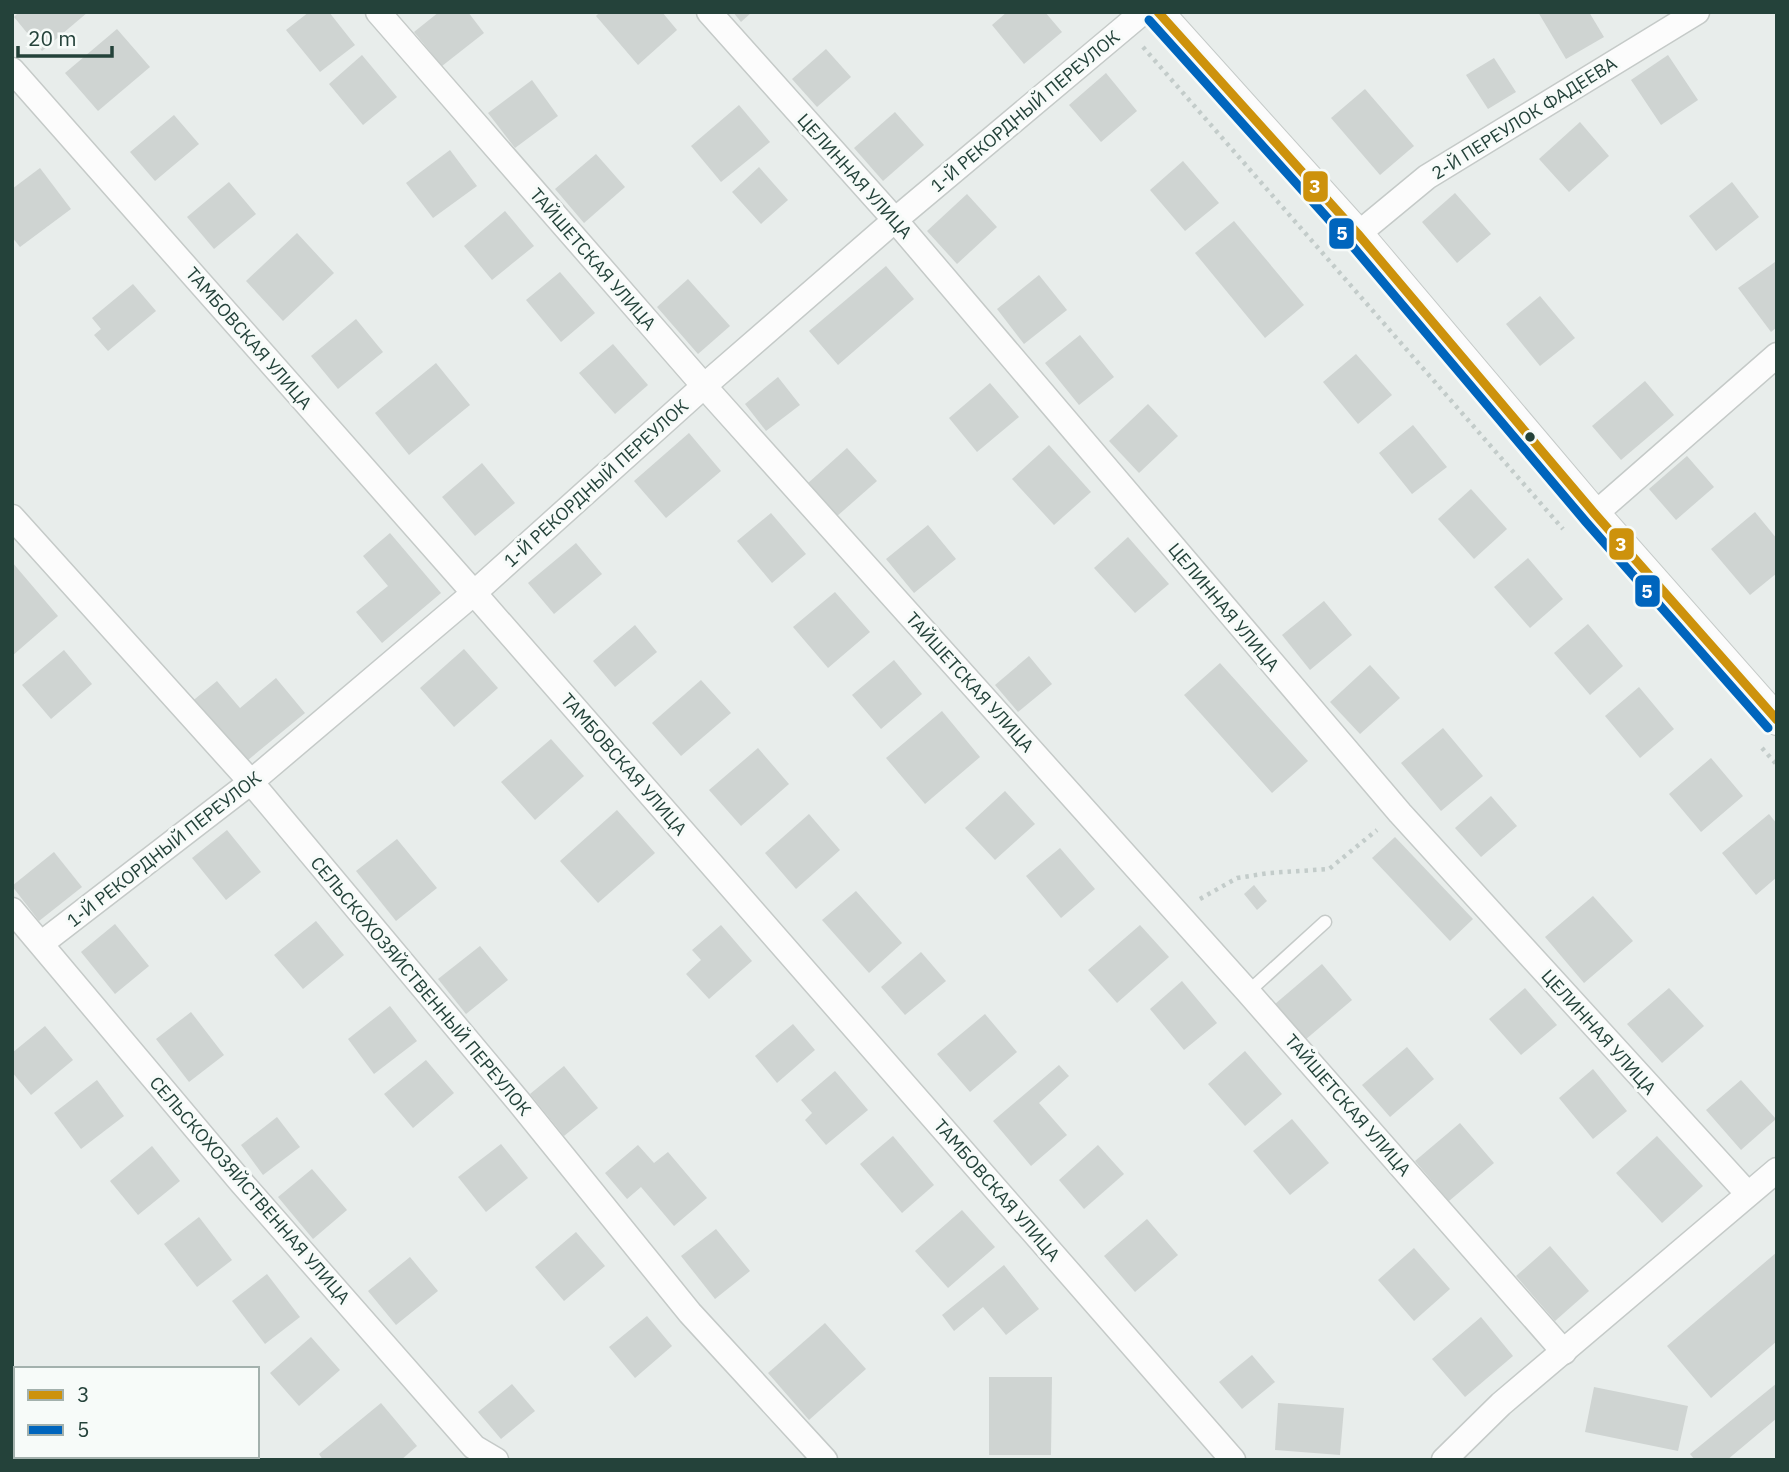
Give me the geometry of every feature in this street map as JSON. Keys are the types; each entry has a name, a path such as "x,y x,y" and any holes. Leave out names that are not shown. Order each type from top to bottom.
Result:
{"street":[{"name":"ТАЙШЕТСКАЯ УЛИЦА","path":"377,12 704,386 1248,992 1564,1352"},
{"name":"ЦЕЛИННАЯ УЛИЦА","path":"709,12 895,220 1400,813 1748,1194"},
{"path":"1158,12 1358,234 1595,514 1777,720"},
{"name":"2-Й ПЕРЕУЛОК ФАДЕЕВА","path":"1358,234 1427,177 1696,12"},
{"name":"1-Й РЕКОРДНЫЙ ПЕРЕУЛОК","path":"42,943 251,782 474,593 704,386 895,220 1134,20"},
{"name":"ТАМБОВСКАЯ УЛИЦА","path":"12,70 1233,1460"},
{"path":"1595,514 1777,355"},
{"name":"СЕЛЬСКОХОЗЯЙСТВЕННЫЙ ПЕРЕУЛОК","path":"12,517 251,782 519,1102 690,1313 825,1460"},
{"name":"СЕЛЬСКОХОЗЯЙСТВЕННАЯ УЛИЦА","path":"12,910 277,1223 474,1447 496,1460"},
{"path":"1444,1460 1501,1404 1777,1170"}],"lane":[{"path":"1248,992 1325,922"}],"path":[{"path":"1134,20 1569,535"},
{"path":"1759,745 1777,765"},
{"path":"1180,916 1201,898 1237,878 1329,869 1400,813"}],"building":[{"path":"19,12 88,12 42,51 14,17"},
{"path":"309,12 329,12 355,45 320,72 286,30"},
{"path":"439,12 468,12 484,33 442,66 414,32"},
{"path":"600,12 662,12 677,30 638,65 596,16"},
{"path":"733,12 752,12 741,22"},
{"path":"1007,12 1045,12 1062,32 1024,64 992,25"},
{"path":"1538,12 1589,12 1604,37 1566,59"},
{"path":"117,29 150,67 98,111 65,73"},
{"path":"826,49 851,77 817,107 792,79"},
{"path":"362,55 397,97 363,125 329,84"},
{"path":"1668,55 1698,100 1661,125 1631,80"},
{"path":"1494,58 1516,92 1488,109 1466,75"},
{"path":"1106,73 1137,111 1101,142 1069,105"},
{"path":"532,80 558,116 515,148 488,113"},
{"path":"1365,89 1414,146 1380,175 1331,118"},
{"path":"739,105 770,142 721,182 691,146"},
{"path":"895,112 924,145 883,181 854,148"},
{"path":"174,115 199,144 155,181 130,152"},
{"path":"1580,122 1609,156 1569,192 1539,159"},
{"path":"450,150 477,186 433,218 406,183"},
{"path":"596,154 625,187 584,223 555,189"},
{"path":"1183,161 1219,203 1185,231 1150,190"},
{"path":"759,167 788,200 761,224 732,192"},
{"path":"40,168 71,209 20,247 12,237 12,189"},
{"path":"229,182 256,214 214,249 187,217"},
{"path":"1732,182 1759,217 1716,251 1689,216"},
{"path":"1455,193 1491,234 1457,263 1422,222"},
{"path":"967,194 997,227 957,264 927,231"},
{"path":"505,211 534,246 492,280 464,246"},
{"path":"1234,221 1304,305 1265,338 1195,253"},
{"path":"297,233 334,273 283,321 246,281"},
{"path":"1775,262 1777,327 1771,332 1738,288"},
{"path":"886,266 914,299 838,365 809,331"},
{"path":"560,272 595,313 561,342 526,300"},
{"path":"1039,275 1067,310 1024,344 997,309"},
{"path":"688,279 730,326 698,354 657,307"},
{"path":"133,284 156,311 108,351 94,335 101,329 92,318"},
{"path":"1540,296 1575,338 1540,366 1506,324"},
{"path":"356,319 383,352 338,389 311,356"},
{"path":"1080,335 1114,377 1079,405 1045,363"},
{"path":"613,344 648,385 615,414 579,373"},
{"path":"1356,354 1392,395 1358,424 1323,382"},
{"path":"436,363 470,405 409,455 375,413"},
{"path":"778,377 800,405 766,431 745,404"},
{"path":"1645,381 1674,415 1621,460 1592,426"},
{"path":"990,383 1019,417 977,452 949,418"},
{"path":"1148,404 1178,436 1139,473 1109,441"},
{"path":"1413,425 1447,467 1412,494 1379,453"},
{"path":"689,433 721,471 666,518 634,481"},
{"path":"1049,445 1091,492 1054,525 1012,479"},
{"path":"847,448 877,481 836,517 807,484"},
{"path":"1687,456 1714,487 1676,520 1649,489"},
{"path":"482,463 515,503 475,536 442,497"},
{"path":"1471,489 1507,529 1474,559 1438,519"},
{"path":"1755,512 1777,539 1777,573 1750,595 1711,549"},
{"path":"771,513 806,554 772,583 737,541"},
{"path":"928,525 956,559 914,593 886,559"},
{"path":"390,533 441,593 382,643 356,612 388,586 363,556"},
{"path":"1128,537 1169,584 1135,613 1094,568"},
{"path":"576,543 602,574 554,614 528,583"},
{"path":"1528,558 1563,599 1530,628 1494,587"},
{"path":"12,562 58,616 12,656"},
{"path":"835,592 870,632 828,668 793,627"},
{"path":"1324,601 1352,635 1310,670 1282,635"},
{"path":"1588,624 1623,666 1590,695 1554,653"},
{"path":"635,625 657,652 615,687 593,661"},
{"path":"464,649 498,688 454,727 420,688"},
{"path":"64,650 92,684 51,719 22,685"},
{"path":"1029,656 1052,684 1018,712 995,685"},
{"path":"894,660 922,694 881,729 852,695"},
{"path":"1220,663 1308,761 1272,793 1184,695"},
{"path":"1370,665 1400,698 1360,734 1330,702"},
{"path":"276,678 305,713 242,765 190,703 217,681 240,708"},
{"path":"701,680 731,713 681,756 652,723"},
{"path":"1639,687 1674,729 1640,758 1605,716"},
{"path":"942,711 980,757 925,804 886,758"},
{"path":"1443,728 1483,776 1441,811 1401,763"},
{"path":"551,739 584,776 535,820 501,782"},
{"path":"758,748 789,784 741,826 709,790"},
{"path":"1711,758 1743,796 1701,832 1669,794"},
{"path":"1005,791 1035,824 995,860 965,828"},
{"path":"1491,796 1517,826 1481,857 1455,828"},
{"path":"617,810 655,853 598,903 560,861"},
{"path":"809,814 840,850 796,889 765,853"},
{"path":"1769,814 1777,824 1777,877 1756,895 1722,853"},
{"path":"227,830 261,872 226,900 192,858"},
{"path":"1395,837 1473,919 1450,941 1372,858"},
{"path":"397,839 437,888 396,921 356,871"},
{"path":"1060,848 1095,889 1061,918 1026,876"},
{"path":"54,852 82,887 39,921 12,886"},
{"path":"1254,885 1267,901 1257,910 1244,894"},
{"path":"856,891 902,943 869,973 822,920"},
{"path":"1593,896 1633,941 1584,983 1545,937"},
{"path":"316,921 344,955 303,989 274,955"},
{"path":"115,924 149,966 115,994 81,952"},
{"path":"721,925 752,961 709,999 686,974 701,960 692,950"},
{"path":"1140,925 1169,957 1117,1003 1088,970"},
{"path":"480,946 508,980 466,1014 438,979"},
{"path":"921,952 946,981 905,1015 881,987"},
{"path":"1322,964 1352,1000 1305,1040 1275,1004"},
{"path":"1182,981 1217,1023 1184,1050 1150,1009"},
{"path":"1525,988 1557,1025 1521,1055 1489,1019"},
{"path":"1669,988 1704,1026 1662,1063 1627,1024"},
{"path":"390,1006 417,1041 374,1074 348,1039"},
{"path":"191,1012 224,1055 189,1082 156,1039"},
{"path":"985,1014 1017,1052 970,1092 937,1054"},
{"path":"793,1024 815,1050 777,1083 755,1056"},
{"path":"45,1026 73,1060 31,1095 12,1072 12,1053"},
{"path":"1407,1047 1434,1079 1390,1117 1362,1085"},
{"path":"1245,1051 1282,1094 1245,1126 1208,1084"},
{"path":"426,1060 454,1093 413,1128 384,1094"},
{"path":"1059,1065 1069,1076 1039,1103 1067,1135 1031,1166 993,1121"},
{"path":"564,1066 598,1108 564,1136 530,1094"},
{"path":"1593,1069 1627,1111 1593,1139 1559,1098"},
{"path":"835,1071 868,1110 826,1145 805,1120 812,1113 801,1100"},
{"path":"97,1080 124,1116 81,1149 54,1113"},
{"path":"1741,1080 1776,1119 1741,1150 1706,1110"},
{"path":"277,1117 300,1147 263,1175 241,1145"},
{"path":"1292,1119 1329,1163 1290,1195 1253,1151"},
{"path":"1460,1123 1494,1163 1449,1201 1415,1161"},
{"path":"893,1136 934,1185 902,1213 860,1164"},
{"path":"1657,1136 1703,1186 1662,1223 1616,1173"},
{"path":"501,1144 528,1178 486,1212 458,1177"},
{"path":"638,1145 654,1163 668,1152 707,1198 674,1226 641,1187 627,1199 605,1173"},
{"path":"1098,1145 1124,1174 1084,1209 1059,1180"},
{"path":"152,1146 180,1181 138,1215 110,1181"},
{"path":"312,1169 347,1210 313,1239 278,1197"},
{"path":"962,1210 995,1247 948,1288 915,1251"},
{"path":"199,1217 232,1260 197,1287 164,1244"},
{"path":"1147,1219 1178,1255 1135,1292 1104,1256"},
{"path":"716,1229 750,1271 715,1299 681,1256"},
{"path":"576,1232 605,1266 564,1301 535,1267"},
{"path":"1550,1246 1589,1291 1555,1321 1516,1276"},
{"path":"1414,1248 1450,1289 1414,1321 1378,1280"},
{"path":"1777,1252 1777,1341 1711,1398 1667,1346"},
{"path":"410,1257 438,1291 396,1325 368,1291"},
{"path":"1004,1265 1039,1309 1006,1335 983,1307 954,1331 942,1315"},
{"path":"267,1274 300,1317 265,1344 232,1301"},
{"path":"647,1316 672,1346 635,1378 609,1347"},
{"path":"1481,1317 1513,1356 1465,1397 1432,1359"},
{"path":"825,1323 866,1369 809,1420 768,1373"},
{"path":"311,1337 340,1370 299,1406 270,1373"},
{"path":"1252,1355 1275,1382 1242,1409 1219,1382"},
{"path":"989,1377 1052,1377 1051,1455 989,1455"},
{"path":"1777,1383 1777,1418 1727,1460 1695,1460 1690,1454"},
{"path":"512,1384 535,1411 501,1439 478,1412"},
{"path":"1594,1387 1688,1406 1678,1451 1585,1432"},
{"path":"381,1403 417,1446 401,1460 323,1460 319,1454"},
{"path":"1278,1403 1344,1408 1340,1455 1275,1450"}],"transit line":[{"name":"3","path":"1158,12 1358,234 1595,514 1777,720"},
{"name":"5","path":"1149,20 1349,242 1586,522 1768,728"}]}
